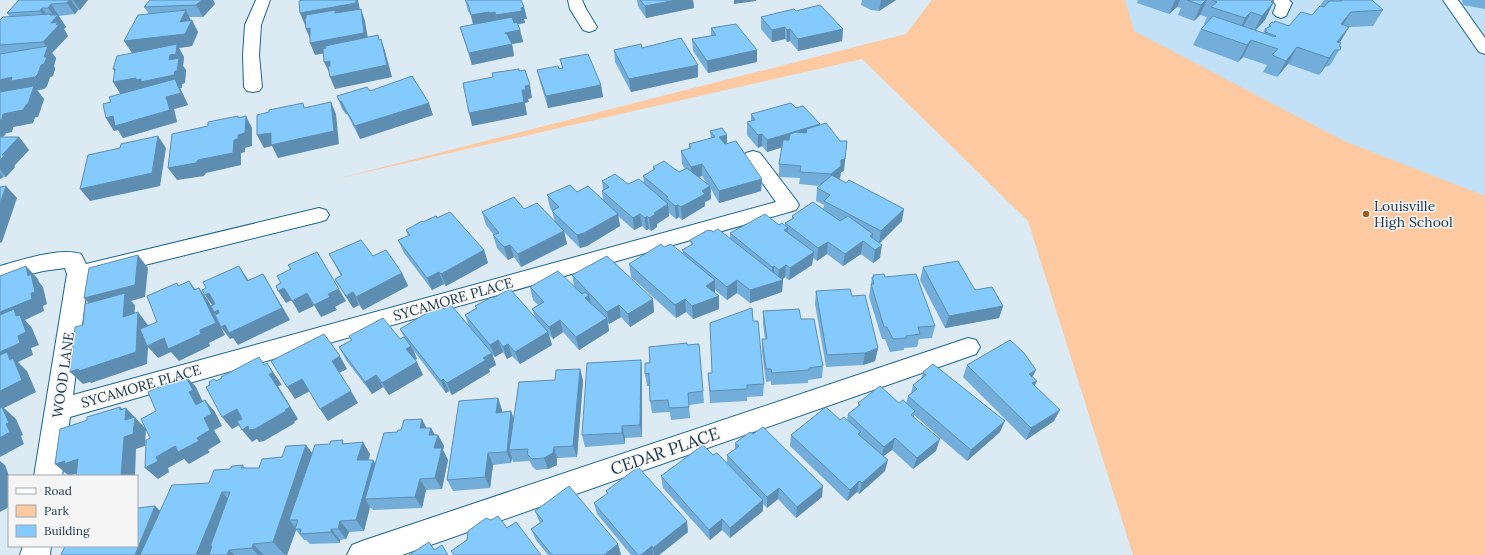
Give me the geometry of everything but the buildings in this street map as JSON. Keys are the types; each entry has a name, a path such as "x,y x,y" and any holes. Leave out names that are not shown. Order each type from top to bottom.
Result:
{"street":[{"path":"253,88 251,55 253,25 263,0"},
{"path":"574,0 589,27"},
{"path":"1450,0 1485,49"},
{"name":"SYCAMORE PLACE","path":"59,409 789,205 753,157"},
{"path":"0,274 73,259 78,274 319,215"},
{"name":"WOOD LANE","path":"48,475 78,274"},
{"name":"CEDAR PLACE","path":"362,555 968,347"}],"shaded area":[{"name":"Louisville High School","path":"1097,0 1485,0 1485,425"}],"green space":[{"path":"932,0 1125,0 1134,31 1344,141 1485,196 1485,555 1133,555 1028,221 862,59 336,179 906,34"}],"place":[{"name":"Louisville High School","path":"1366,214"}]}
